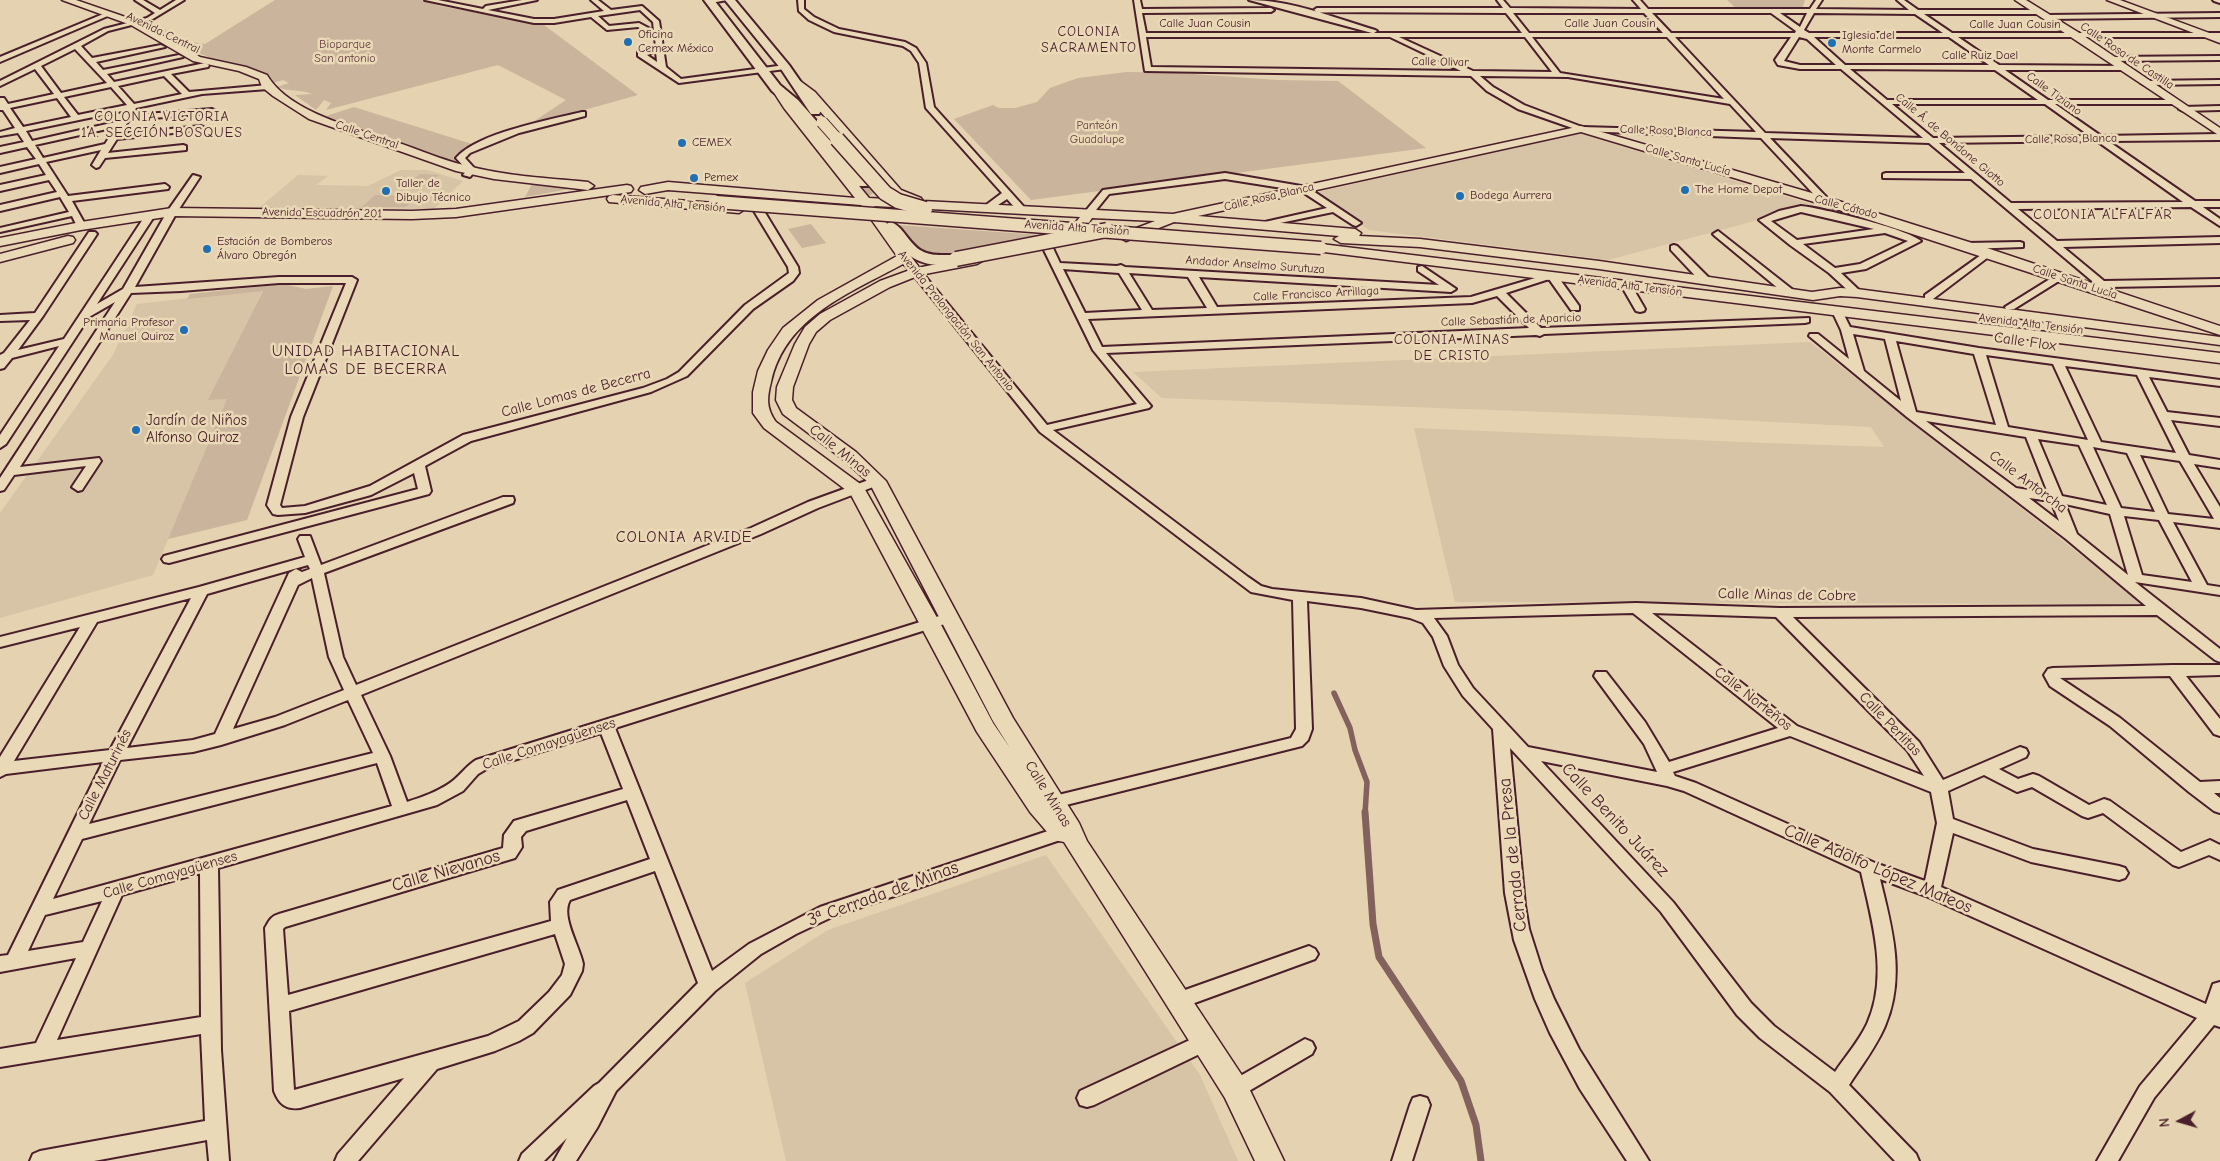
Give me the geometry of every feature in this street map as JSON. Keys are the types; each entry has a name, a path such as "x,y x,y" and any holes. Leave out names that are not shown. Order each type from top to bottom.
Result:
{"main road":[{"path":"730,0 796,81 802,95 822,122 885,193 898,202 926,206"},
{"path":"710,1 776,88 794,103 857,183"},
{"path":"883,223 913,254 932,259 956,259 1107,230"}],"street":[{"name":"Avenida Central","path":"67,0 102,14 134,23 197,59 242,69 263,76 264,88"},
{"path":"138,0 160,13"},
{"path":"0,84 106,30 134,23 160,13 181,0"},
{"path":"428,0 472,10 543,21 629,8 642,8 656,21 662,68"},
{"path":"481,11 534,0"},
{"path":"594,0 608,12"},
{"path":"710,1 724,0"},
{"path":"1137,0 1142,35"},
{"name":"Calle Santa Lucía","path":"1252,0 1265,1 1389,35 1473,74 1490,89 1520,107 1581,128 1825,201 2058,277 2104,288 2220,331"},
{"path":"1300,10 1304,0"},
{"path":"1500,0 1525,35 1557,74"},
{"path":"1636,0 1825,201"},
{"path":"1793,37 1801,30 1810,12 1819,0"},
{"name":"Calle Tiziano","path":"1900,0 2220,224"},
{"name":"Calle Rosa de Castilla","path":"2020,0 2078,36 2220,135"},
{"path":"2112,0 2220,40"},
{"path":"2216,0 2220,1"},
{"path":"798,1 801,10 829,28 905,44 914,48 920,54 926,100 930,108 1007,194 1025,209 1034,213 1035,219 1032,224 1022,230"},
{"path":"472,10 510,6"},
{"path":"510,6 522,18"},
{"path":"1727,6 1733,11"},
{"path":"1138,10 1733,11 2154,16 2220,15"},
{"name":"Calle Á. de Bondone Giotto","path":"1774,12 1810,37 1884,102 2056,244 2104,288"},
{"name":"Avenida Central","path":"102,14 179,57 188,61 225,68 252,76 255,78 256,85 277,94"},
{"path":"0,60 102,14"},
{"path":"591,14 607,28 656,21"},
{"path":"636,24 657,36"},
{"name":"Calle Juan Cousin","path":"1142,35 1793,37 2220,35"},
{"name":"Calle Olivar","path":"1142,35 1148,69 1578,75 1730,102"},
{"name":"Calle Ruiz Dael","path":"1793,37 1779,60 1781,63 1789,66 2124,68"},
{"path":"76,45 133,107"},
{"path":"90,61 161,46"},
{"path":"659,48 642,54 679,81 785,67"},
{"path":"101,73 179,57"},
{"path":"2111,59 2220,58"},
{"path":"81,226 64,196 2,105 58,96 205,65"},
{"path":"36,66 76,118"},
{"path":"7,72 22,72"},
{"path":"166,73 187,95"},
{"path":"796,81 810,94 897,193 926,206"},
{"path":"2145,83 2220,82"},
{"path":"0,150 124,120 218,101 264,88"},
{"name":"Calle Central","path":"277,94 313,117 466,171 509,184 517,191 510,201 492,209"},
{"path":"0,134 187,95 218,101"},
{"path":"194,139 218,101"},
{"path":"1884,102 2173,102"},
{"path":"96,165 133,107"},
{"path":"2183,109 2220,108"},
{"path":"466,171 460,158 470,149 528,128 582,114"},
{"path":"0,117 10,115"},
{"path":"114,137 201,128"},
{"name":"Calle Rosa Blanca","path":"1126,237 1173,218 1581,128 1932,141 2220,135"},
{"path":"0,170 107,146"},
{"path":"102,156 183,148"},
{"name":"Calle Central","path":"466,171 615,194"},
{"path":"1089,213 1106,192 1225,176 1304,189 1356,223"},
{"path":"1886,176 1973,176"},
{"path":"0,188 51,177"},
{"path":"0,487 128,290 169,217 196,177"},
{"path":"857,183 872,183 883,178"},
{"name":"Avenida Prolongación San Antonio","path":"857,183 864,202 883,223 903,258 1044,429 1256,589"},
{"name":"Avenida Alta Tensión","path":"645,190 668,186 926,206 1322,243 1392,257 1837,311 1867,313 2220,358"},
{"path":"0,208 64,196 164,187"},
{"name":"Avenida Alta Tensión","path":"645,190 720,199 1107,230 1322,243 1420,243 1598,264 1813,296 2220,349"},
{"name":"Avenida Escuadrón 201","path":"1,236 81,226 232,212 412,215 456,213 645,190"},
{"name":"Avenida Alta Tensión","path":"615,194 646,198 988,207 1173,218 1397,236 1420,243"},
{"name":"Avenida Alta Tensión","path":"615,194 883,223 1075,233 1353,257 1392,257"},
{"name":"Avenida Escuadrón 201","path":"169,217 182,220 222,221 407,224 453,222 615,194"},
{"path":"883,223 897,212 958,213 988,207 1007,194"},
{"path":"2010,206 2220,204"},
{"name":"Calle Cátodo","path":"1833,271 1862,267 1916,242 1911,238 1886,230 1803,208 1764,220 1833,271 1857,293"},
{"path":"1259,226 1334,209"},
{"name":"Calle Lomas de Becerra","path":"352,280 297,417 273,505 278,511 288,513 351,497 390,482 448,445 467,438 646,390 671,381 683,374 749,307 789,280 794,273 793,267 759,211"},
{"path":"222,221 232,212"},
{"path":"1,236 75,213"},
{"name":"Calle Minas","path":"1089,213 1075,233 1066,239 1048,246 916,272 885,284 837,310 810,330 794,363 784,394 784,400 789,411 850,456 877,481 940,620 984,727 1045,804 1071,829 1068,838 1235,1089 1270,1161"},
{"path":"0,444 147,220"},
{"name":"Avenida Escuadrón 201","path":"0,258 147,220"},
{"path":"1793,243 1886,230"},
{"path":"0,366 4,356 38,316 92,234"},
{"path":"1718,234 1789,292"},
{"path":"2056,244 2220,240"},
{"path":"1967,246 2020,245"},
{"path":"1044,429 1145,406 1098,350 1048,246"},
{"path":"1674,248 1705,280"},
{"path":"1929,297 1988,253"},
{"name":"Calle Minas","path":"903,258 822,302 791,326 778,344 769,363 761,388 761,413 777,430 857,490 940,620"},
{"name":"Andador Anselmo Surutuza","path":"1058,266 1121,268 1451,289"},
{"path":"1121,268 1149,313"},
{"path":"1422,269 1451,289 1472,300"},
{"path":"1191,273 1214,311"},
{"path":"1550,276 1576,308"},
{"name":"Calle Francisco Arrillaga","path":"1081,316 1472,300 1550,276"},
{"path":"2010,307 2058,277"},
{"path":"85,315 128,290 186,290 288,280 326,282 352,280"},
{"path":"2104,288 2220,282"},
{"path":"1626,285 1640,309"},
{"path":"1500,292 1540,333"},
{"name":"Avenida Alta Tensión","path":"1813,296 1840,292 1857,293 2220,341"},
{"path":"1837,311 1846,330 1858,372"},
{"name":"Avenida Alta Tensión","path":"1867,313 1907,324 2220,365"},
{"path":"0,318 38,316"},
{"name":"Calle Sebastián de Aparicio","path":"1098,350 1540,333 1805,320"},
{"path":"2206,326 2220,326"},
{"name":"Calle Flox","path":"1846,330 1979,351 2220,383"},
{"name":"Calle Antorcha","path":"1814,336 1912,415 2130,579 2160,610 2220,657"},
{"path":"1889,336 1912,415 2220,464"},
{"path":"4,356 67,341"},
{"path":"1979,351 2003,429"},
{"path":"2058,362 2097,445"},
{"path":"2140,373 2185,458 2220,518"},
{"path":"2162,415 2220,422"},
{"path":"777,430 803,422"},
{"path":"2030,433 2071,536"},
{"path":"2084,442 2116,511 2130,579 2220,591"},
{"path":"2132,451 2163,516 2202,588"},
{"path":"11,472 95,461 78,487"},
{"path":"170,559 425,491 418,464"},
{"path":"0,769 193,746 280,721 756,531 813,505 877,481"},
{"path":"2012,491 2116,511 2220,524"},
{"path":"0,642 310,564 508,500"},
{"path":"304,539 336,657 382,756 401,809"},
{"path":"221,739 292,582 310,564"},
{"name":"Calle Benito Juárez","path":"1256,589 1272,593 1361,603 1414,614 1428,620 1436,628 1458,680 1501,729 1525,752 1667,907 1744,1009 1767,1032 1837,1086 1910,1161"},
{"name":"Calle Maturinés","path":"6,963 41,909 115,755 202,591"},
{"path":"1045,804 1296,742 1302,736 1304,729 1300,596"},
{"name":"Calle Minas de Cobre","path":"1414,614 1636,608 1780,613 2160,610"},
{"name":"Calle Norteños","path":"1636,608 1791,730 1939,788"},
{"name":"Calle Perlitas","path":"1780,613 1913,746 1926,764 1939,788 1945,823 1932,891"},
{"path":"0,769 92,618"},
{"name":"Calle Comayagüenses","path":"41,909 116,890 431,801 457,787 472,770 482,764 940,620"},
{"path":"2173,670 2220,730"},
{"path":"2220,670 2051,675 2055,682 2116,722 2220,807"},
{"path":"1601,676 1670,774 1791,730"},
{"path":"606,726 708,985"},
{"name":"Cerrada de la Presa","path":"1501,729 1513,881 1522,939 1541,996 1567,1049 1611,1121 1639,1161"},
{"name":"Calle Adolfo López Mateos","path":"1525,752 1670,774 1709,796 1869,868 1932,891 2215,1017"},
{"path":"1939,788 2020,753"},
{"path":"76,834 382,756"},
{"path":"1985,768 2017,786 2033,780 2088,812 2104,805 2179,860 2210,847 2220,853"},
{"path":"2195,788 2220,787"},
{"name":"Calle Nievanos","path":"278,1006 274,928 279,921 508,854 513,847 512,835 520,826 631,793"},
{"path":"1945,823 2031,855 2119,873"},
{"name":"3ª Cerrada de Minas","path":"564,1161 590,1121 609,1084 708,985 755,949 790,929 826,912 1068,838"},
{"path":"561,925 278,1006 284,1091 286,1096 292,1100 300,1099 508,1038 526,1027 560,993 571,978 575,964 561,925 556,906 558,900 564,896 659,863"},
{"path":"209,864 211,1024 219,1161"},
{"path":"1837,1086 1876,1025 1887,993 1888,955 1869,868"},
{"path":"42,1052 116,890"},
{"path":"6,963 91,948"},
{"path":"1178,1001 1309,954"},
{"path":"2107,1161 2147,1092 2215,1017 2220,990"},
{"path":"0,1058 211,1024"},
{"path":"1087,1098 1205,1042"},
{"path":"1235,1089 1305,1048"},
{"path":"345,1161 430,1061"},
{"path":"529,1161 609,1084"},
{"path":"1402,1161 1420,1105"},
{"path":"40,1161 216,1129"}],"shaded area":[{"path":"1579,133 1814,205 1608,260 1369,230 1314,193"},
{"path":"401,170 427,170 463,181 434,209 260,207 298,175 328,176 316,185 368,186"},
{"path":"263,290 209,400 228,398 153,575 0,618 0,513 113,355 137,304"},
{"path":"1810,342 2143,604 1455,602 1414,428 1884,447 1871,427 1658,416 1162,398 1133,372"},
{"path":"1046,855 1200,1075 1238,1161 786,1161 745,983 828,930"}],"green space":[{"name":"Bioparque San antonio","path":"275,0 421,0 440,6 544,25 638,95 527,126 566,100 498,65 326,110 331,103 324,100 316,110 295,95 312,94 277,87 289,83 283,80 269,84 269,79 196,51 155,27 155,24 185,41 205,44"},
{"path":"1727,0 1805,0 1802,9 1737,9"},
{"name":"Panteón Guadalupe","path":"1127,72 1178,73 1277,80 1338,81 1426,148 1031,200 954,119 993,105 999,108 1015,108 1037,102 1050,88 1078,78"},
{"path":"354,107 475,145 459,153 455,158 456,162 326,116"},
{"path":"421,174 439,175 418,190 399,188"},
{"path":"534,183 575,188 525,197"},
{"path":"375,195 418,196 406,207 362,207"},
{"path":"811,224 826,243 802,248 788,229"},
{"path":"898,225 1055,236 966,254 932,255 921,252 914,247"},
{"path":"283,284 306,289 333,286 247,520 168,539 227,399 208,400 263,291 187,299 190,294"}],"waterway":[{"path":"1334,693 1350,728 1355,750 1367,782 1365,813"},
{"path":"1365,813 1373,924 1379,957 1461,1081 1476,1125 1481,1161"}],"tunnel":[{"path":"863,183 888,223"}],"place":[{"name":"Oficina Cemex México","path":"628,42"},
{"name":"Iglesia del Monte Carmelo","path":"1832,43"},
{"name":"CEMEX","path":"682,143"},
{"name":"Pemex","path":"694,178"},
{"name":"The Home Depot","path":"1685,190"},
{"name":"Taller de Dibujo Técnico","path":"386,191"},
{"name":"Bodega Aurrera","path":"1460,196"},
{"name":"Estación de Bomberos Álvaro Obregón","path":"207,249"},
{"name":"Primaria Profesor Manuel Quiroz","path":"184,330"},
{"name":"Jardín de Niños Alfonso Quiroz","path":"136,430"}],"district":[{"name":"COLONIA SACRAMENTO","path":"1089,40"},
{"name":"COLONIA VICTORIA 1A. SECCIÓN BOSQUES","path":"162,126"},
{"name":"COLONIA ALFALFAR","path":"2103,215"},
{"name":"COLONIA MINAS DE CRISTO","path":"1452,348"},
{"name":"UNIDAD HABITACIONAL LOMAS DE BECERRA","path":"366,360"},
{"name":"COLONIA ARVIDE","path":"684,537"}]}
